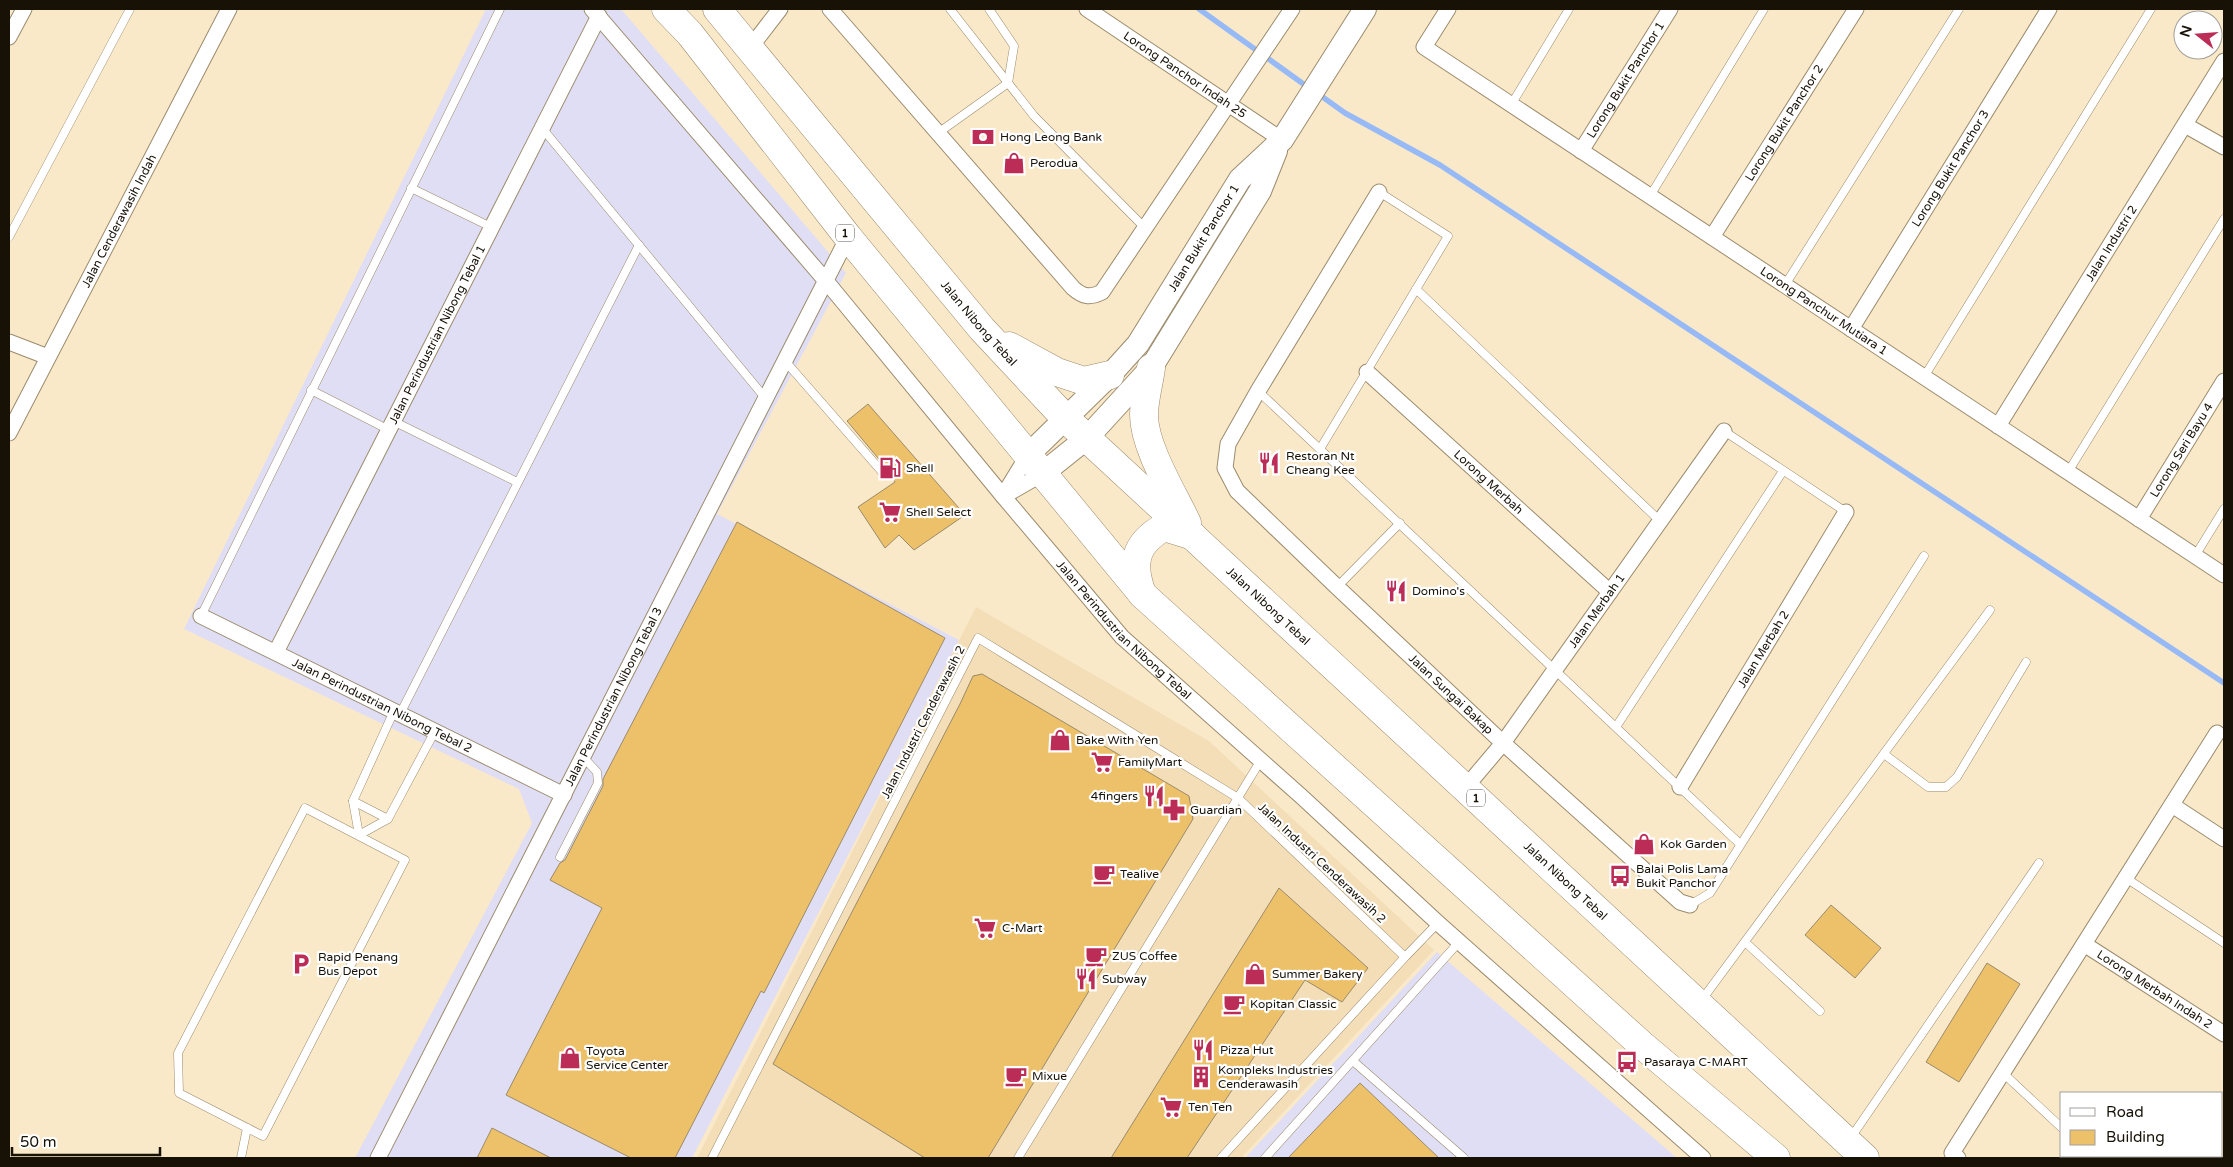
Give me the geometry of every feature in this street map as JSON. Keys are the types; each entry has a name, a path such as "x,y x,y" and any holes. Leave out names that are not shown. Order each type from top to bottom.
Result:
{"highway":[{"name":"1","path":"666,9 690,34 848,237 1143,595 1638,1041 1776,1158"},
{"name":"Jalan Nibong Tebal","path":"717,9 982,329 1066,419 1856,1150"},
{"path":"982,329 1058,372 1084,381 1110,375"},
{"path":"1151,368 1144,414 1146,433 1151,450 1193,536"},
{"path":"1143,595 1136,577 1136,560 1142,545 1152,534 1164,527 1193,536"}],"street":[{"path":"9,37 24,9"},
{"name":"Jalan Cenderawasih Indah","path":"9,433 229,9"},
{"path":"750,48 780,9"},
{"path":"830,9 1073,288 1085,296 1094,296 1102,292 1290,10"},
{"name":"Lorong Panchor Indah 25","path":"1087,9 1228,105 1282,139"},
{"name":"Jalan Bukit Panchor 1","path":"1035,465 1066,419 1138,344 1240,179 1282,139 1365,9"},
{"name":"Lorong Panchur Mutiara 1","path":"1448,9 1424,47 2224,575"},
{"name":"Lorong Bukit Panchor 1","path":"1581,151 1670,9"},
{"name":"Lorong Bukit Panchor 2","path":"1712,237 1856,9"},
{"name":"Lorong Bukit Panchor 3","path":"1851,329 2049,9"},
{"name":"Jalan Perindustrian Nibong Tebal 1","path":"276,652 542,128 595,12"},
{"name":"Jalan Perindustrian Nibong Tebal","path":"595,12 826,281 1122,637 1261,760 1459,942 1703,1158"},
{"name":"Jalan Industri 2","path":"1998,426 2224,61"},
{"path":"2185,125 2224,147"},
{"path":"1003,496 1035,465 1088,438 1151,368 1260,190 1282,139"},
{"path":"1258,391 1379,192"},
{"name":"Jalan Perindustrian Nibong Tebal 3","path":"378,1158 848,237"},
{"path":"9,342 48,357"},
{"name":"Lorong Merbah","path":"1366,372 1610,592"},
{"name":"Lorong Seri Bayu 4","path":"2139,519 2224,381"},
{"name":"Jalan Sungai Bakap","path":"1258,391 1228,444 1225,468 1237,490 1503,743 1680,902 1690,905"},
{"name":"Jalan Merbah 1","path":"1465,788 1503,743 1724,431"},
{"path":"1003,496 1035,465"},
{"name":"Jalan Merbah 2","path":"1680,787 1846,512"},
{"name":"Jalan Perindustrian Nibong Tebal 2","path":"201,616 564,795"},
{"path":"1955,1156 2002,1074 2172,805 2221,736"},
{"path":"2172,805 2224,839"},
{"name":"Lorong Merbah Indah 2","path":"2084,944 2224,1034"}],"lane":[{"path":"9,237 130,9"},
{"path":"201,616 500,9"},
{"path":"950,9 1034,116 1144,227"},
{"path":"938,133 1008,83 1014,46 990,9"},
{"path":"1511,105 1569,9"},
{"path":"1650,196 1764,9"},
{"path":"1786,286 1959,9"},
{"path":"1924,377 2151,9"},
{"path":"542,128 766,399"},
{"path":"411,188 491,227"},
{"path":"1320,449 1448,236 1379,192"},
{"path":"2068,472 2224,219"},
{"path":"359,835 353,801 397,712 639,245"},
{"path":"1416,289 1660,521"},
{"path":"785,361 884,474"},
{"path":"311,390 517,482"},
{"path":"1258,391 1740,844"},
{"path":"1724,431 1846,512"},
{"path":"1616,726 1783,470"},
{"path":"2196,556 2224,510"},
{"path":"1337,587 1400,523"},
{"path":"1690,905 1710,893 1924,556"},
{"path":"1699,1004 1990,610"},
{"name":"Jalan Industri Cenderawasih 2","path":"712,1158 978,638 1238,798 1405,957"},
{"path":"1884,754 1928,786 1946,787 1957,777 2026,662"},
{"path":"359,835 388,820 435,731"},
{"path":"560,857 598,783 597,772 583,757"},
{"path":"1018,1158 1261,760"},
{"path":"353,801 388,820"},
{"path":"305,808 359,835 405,860 262,1136 179,1093 178,1053 305,808"},
{"path":"1856,1150 2039,864"},
{"path":"2126,878 2224,943"},
{"path":"1221,1158 1438,923"},
{"path":"1265,1158 1459,942"},
{"path":"1745,942 1820,1011"},
{"path":"1353,1061 1464,1158"},
{"path":"2002,1074 2060,1126"},
{"path":"241,1158 247,1128"}],"shaded area":[{"path":"486,9 621,9 846,273 717,514 959,640 692,1158 355,1158 532,823 519,789 184,629"},
{"path":"976,607 1209,741 1434,950 1241,1158 697,1158"},
{"path":"1437,952 1677,1158 1245,1158"}],"building":[{"path":"868,404 965,515 914,550 899,535 885,548 858,507 895,482 888,470 847,421"},
{"path":"737,522 945,638 764,993 761,991 675,1158 631,1158 506,1095 602,908 550,880 560,863 565,860 603,786 603,779"},
{"name":"C-Mart","path":"982,674 1189,796 1193,819 988,1158 925,1158 773,1064 973,676"},
{"name":"Kompleks Industries Cenderawasih","path":"1279,888 1368,968 1342,1002 1305,980 1187,1158 1111,1158"},
{"path":"1831,905 1881,948 1855,978 1805,935"},
{"path":"1987,963 2020,984 1959,1082 1926,1062"},
{"path":"1360,1083 1439,1158 1288,1158"},
{"path":"492,1128 551,1158 477,1158"}],"waterway":[{"path":"1199,9 1309,88"},
{"path":"1317,93 1345,113 1440,165 2224,683"}],"place":[{"name":"Hong Leong Bank","path":"983,137"},
{"name":"Perodua","path":"1014,163"},
{"name":"Restoran Nt Cheang Kee","path":"1269,463"},
{"name":"Shell","path":"890,468"},
{"name":"Shell Select","path":"890,512"},
{"name":"Domino's","path":"1396,591"},
{"name":"Bake With Yen","path":"1060,740"},
{"name":"FamilyMart","path":"1102,762"},
{"name":"4fingers","path":"1154,796"},
{"name":"Guardian","path":"1174,810"},
{"name":"Kok Garden","path":"1644,844"},
{"name":"Tealive","path":"1104,874"},
{"name":"Balai Polis Lama Bukit Panchor","path":"1620,876"},
{"name":"C-Mart","path":"985,928"},
{"name":"ZUS Coffee","path":"1096,956"},
{"name":"Rapid Penang Bus Depot","path":"301,964"},
{"name":"Summer Bakery","path":"1255,974"},
{"name":"Subway","path":"1086,979"},
{"name":"Kopitan Classic","path":"1234,1004"},
{"name":"Pizza Hut","path":"1203,1050"},
{"name":"Toyota Service Center","path":"570,1058"},
{"name":"Pasaraya C-MART","path":"1627,1062"},
{"name":"Mixue","path":"1016,1076"},
{"name":"Kompleks Industries Cenderawasih","path":"1201,1077"},
{"name":"Ten Ten","path":"1171,1107"}]}
